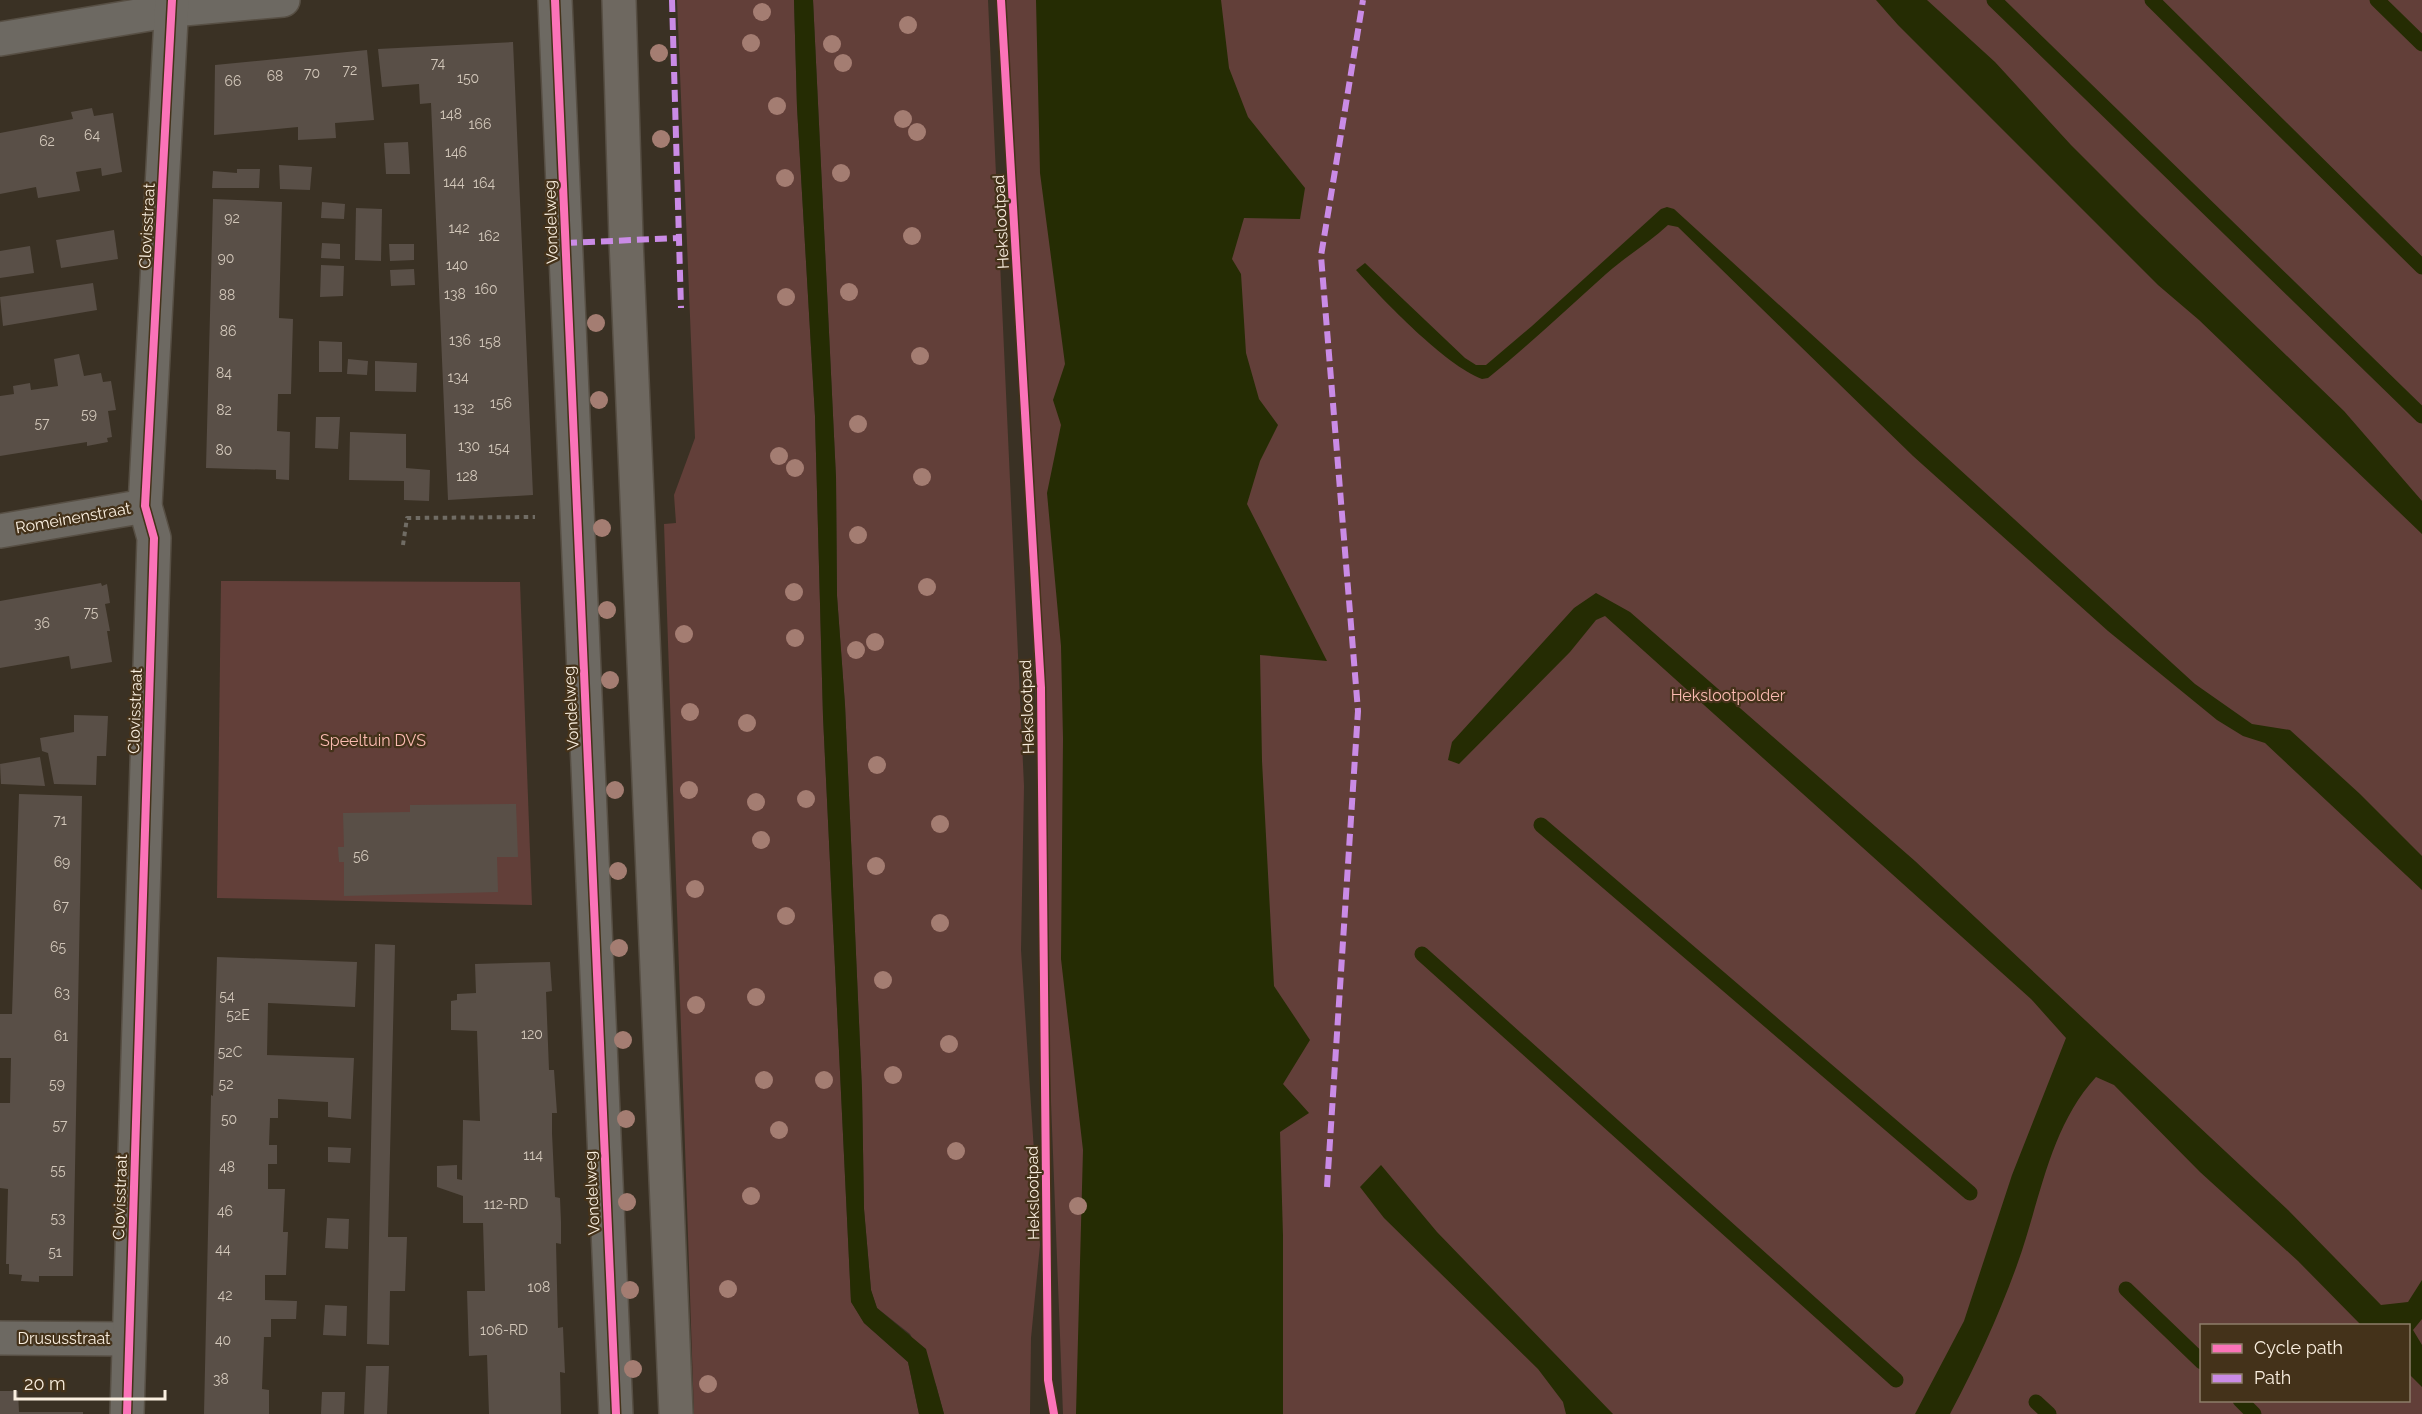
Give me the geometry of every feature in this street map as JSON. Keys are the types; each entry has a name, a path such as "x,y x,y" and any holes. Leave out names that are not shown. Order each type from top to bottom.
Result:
{"main road":[{"path":"619,0 626,239 676,1414"}],"street":[{"path":"0,39 173,5 283,0"},
{"name":"Vondelweg","path":"555,0 616,1414"},
{"name":"Clovisstraat","path":"127,1414 154,538 145,506 173,5"},
{"name":"Romeinenstraat","path":"0,531 145,506"},
{"name":"Drususstraat","path":"0,1338 129,1339"}],"path":[{"path":"403,545 407,518 576,517"}],"green space":[{"path":"677,0 794,0 797,107 815,416 823,716 851,1301 864,1323 908,1362 919,1414 694,1414 664,524 676,523 674,495 695,438"},
{"path":"813,0 988,0 1024,786 1021,950 1040,1245 1031,1338 1030,1414 944,1414 936,1385 910,1334 877,1308 871,1290 864,1209 862,1090 845,705 837,596 836,478"},
{"name":"Hekslootpolder","path":"1005,0 2422,0 2422,1414 1063,1414 1030,555"},
{"name":"Speeltuin DVS","path":"221,581 520,582 532,905 217,898"}],"shaded area":[{"path":"794,0 813,0 836,478 837,596 845,705 862,1090 864,1209 871,1290 877,1308 926,1349 944,1414 919,1414 908,1362 864,1323 851,1302 823,716 815,416 797,107"},
{"path":"1036,0 1221,0 1229,68 1248,117 1305,188 1300,219 1244,218 1232,259 1241,274 1246,353 1259,399 1278,425 1260,461 1247,504 1327,661 1260,655 1262,761 1274,986 1310,1040 1283,1084 1309,1113 1280,1132 1283,1236 1283,1414 1076,1414 1083,1150 1061,959 1063,739 1061,646 1047,493 1061,425 1053,400 1065,364 1040,173"},
{"path":"1876,0 1927,0 1995,62 2071,145 2141,215 2344,411 2422,501 2422,534 2199,320 2158,285 1898,25"},
{"path":"1667,207 1674,209 2195,684 2252,724 2290,730 2360,794 2422,856 2422,890 2265,743 2243,736 2217,720 2108,631 1913,456 1678,227 1668,225 1614,267 1488,378 1482,379 1467,372 1433,347 1356,270 1365,263 1465,358 1476,365 1486,365 1661,209"},
{"path":"1596,593 1630,612 1915,861 2288,1210 2381,1305 2408,1302 2422,1280 2422,1319 2413,1330 2422,1345 2422,1387 2410,1375 2410,1324 2360,1324 2298,1261 2200,1172 2114,1085 2096,1077 2080,1097 2056,1142 2010,1284 1987,1339 1950,1414 1915,1414 1964,1321 2012,1175 2066,1038 2031,999 1605,616 1596,620 1570,652 1459,764 1448,760 1452,742 1574,608"},
{"path":"1381,1165 1437,1232 1613,1414 1566,1414 1563,1402 1538,1369 1384,1218 1360,1187"}],"building":[{"path":"513,42 533,495 448,500 431,103 420,104 419,84 382,87 378,49"},
{"path":"367,50 374,120 335,123 336,138 298,140 298,127 214,135 215,65"},
{"path":"92,108 94,116 113,113 122,172 102,176 101,168 76,172 80,191 38,198 36,187 0,194 0,133 73,119 71,112"},
{"path":"408,142 410,174 386,174 384,143"},
{"path":"279,165 312,167 310,190 280,189"},
{"path":"237,169 260,169 259,188 212,188 213,171 237,173"},
{"path":"213,199 282,202 279,318 293,319 291,394 278,394 277,431 290,432 289,480 276,479 276,470 206,468"},
{"path":"322,202 345,204 344,219 321,218"},
{"path":"356,208 382,209 381,261 355,260"},
{"path":"114,230 118,259 61,268 56,240"},
{"path":"322,243 340,244 340,259 321,258"},
{"path":"389,244 414,244 414,260 390,261"},
{"path":"30,246 34,273 0,278 0,251"},
{"path":"321,265 344,266 343,296 320,297"},
{"path":"414,269 415,285 391,286 390,270"},
{"path":"93,283 97,310 3,326 0,297"},
{"path":"319,341 342,342 342,372 319,372"},
{"path":"79,354 84,376 101,373 103,382 111,381 116,410 108,411 112,437 107,438 108,442 87,446 87,442 0,456 0,396 14,394 13,386 30,383 31,390 58,386 54,359"},
{"path":"348,359 368,361 367,375 347,374"},
{"path":"375,361 417,363 416,392 375,391"},
{"path":"316,417 340,417 338,449 315,448"},
{"path":"350,432 406,434 406,468 430,470 429,501 404,500 404,481 349,480"},
{"path":"101,583 102,586 107,584 110,603 105,604 112,662 71,669 69,656 0,668 0,601"},
{"path":"74,715 108,716 106,756 97,756 96,785 54,784 48,753 42,751 40,738 74,732"},
{"path":"40,757 45,786 1,784 0,764"},
{"path":"19,794 82,796 73,1276 39,1276 39,1282 21,1281 22,1275 9,1274 9,1264 6,1264 8,1189 0,1188 0,1103 10,1103 11,1058 0,1058 0,1014 12,1014"},
{"path":"516,804 518,857 497,857 498,892 344,896 344,862 339,862 338,847 344,847 343,813 410,812 410,805"},
{"path":"375,944 395,945 388,1237 407,1237 405,1291 390,1291 389,1345 367,1344"},
{"path":"217,957 357,962 355,1007 268,1003 267,1055 354,1058 351,1119 328,1117 328,1102 278,1099 278,1118 270,1118 269,1145 277,1145 277,1164 268,1164 268,1189 285,1189 283,1232 288,1232 286,1275 265,1275 265,1300 297,1301 296,1319 271,1319 271,1337 264,1337 262,1389 269,1390 269,1414 204,1414 211,1095 213,1096"},
{"path":"550,962 552,991 546,992 549,1070 554,1070 557,1113 552,1113 552,1133 555,1197 560,1198 561,1222 561,1244 556,1243 558,1328 563,1327 565,1373 560,1372 561,1414 489,1414 487,1355 469,1356 467,1291 485,1291 483,1223 463,1223 463,1196 437,1187 437,1166 457,1165 457,1179 462,1180 463,1120 480,1121 477,1031 451,1030 451,1001 457,1000 457,994 476,993 475,964"},
{"path":"328,1147 351,1148 350,1163 328,1162"},
{"path":"327,1218 349,1219 348,1249 325,1248"},
{"path":"325,1305 347,1306 346,1336 323,1335"},
{"path":"366,1366 389,1366 387,1414 364,1414"},
{"path":"0,1391 18,1391 19,1412 83,1412 83,1414 0,1414"},
{"path":"322,1392 345,1392 344,1414 321,1414"}],"waterway":[{"path":"1994,0 2422,416"},
{"path":"2152,0 2422,267"},
{"path":"2377,0 2422,44"},
{"path":"1541,825 1970,1193"},
{"path":"1422,954 1896,1380"},
{"path":"2126,1289 2200,1360"},
{"path":"2036,1402 2049,1414"},
{"path":"2242,1402 2254,1414"}],"marked path":[{"path":"672,0 681,308"},
{"path":"1327,1187 1358,711 1321,256 1363,0"},
{"path":"565,243 679,238"}],"cycle path":[{"path":"127,1414 154,538 145,506 172,0"},
{"path":"555,0 616,1414"},
{"name":"Hekslootpad","path":"1001,0 1041,688 1048,1380 1054,1414"}]}
